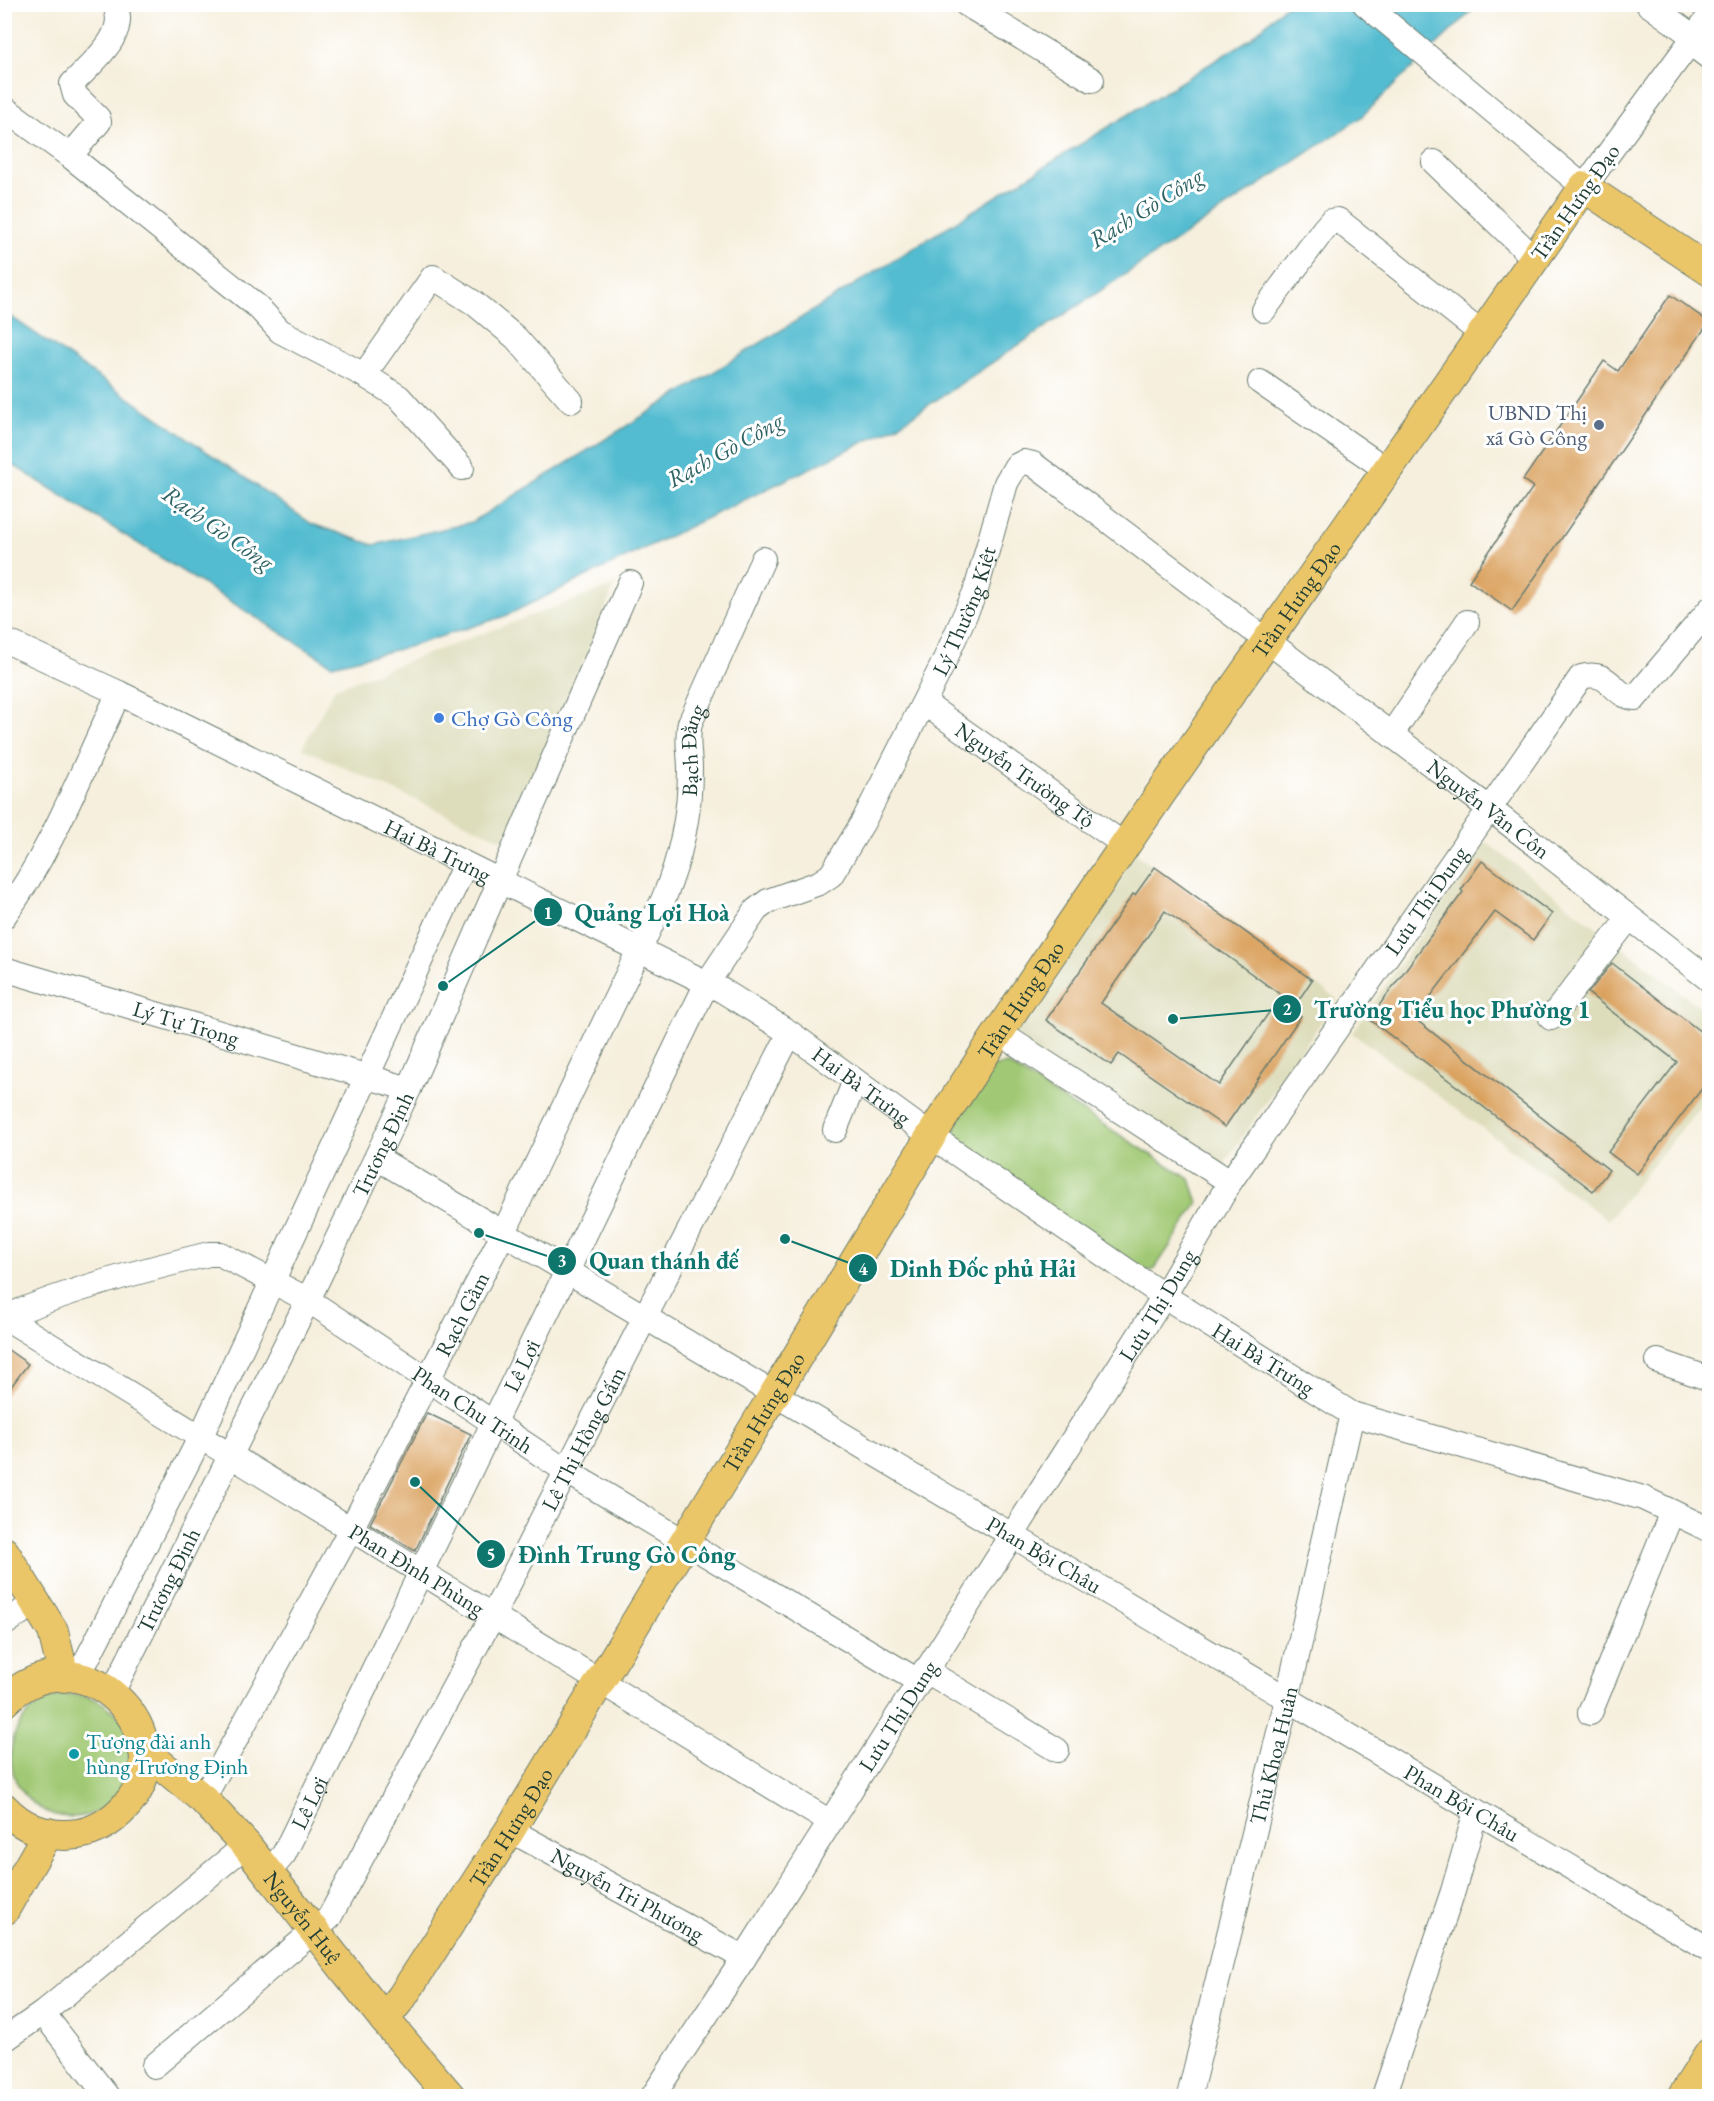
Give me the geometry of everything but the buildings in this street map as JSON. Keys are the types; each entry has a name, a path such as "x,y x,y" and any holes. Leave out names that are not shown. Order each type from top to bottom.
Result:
{"main road":[{"name":"Trần Hưng Đạo","path":"384,2019 402,1997 510,1830 777,1394 931,1136 998,1032 1266,642 1584,187"},
{"path":"1584,187 1710,271"},
{"path":"4,1552 53,1631 71,1677"},
{"path":"4,1702 27,1684 52,1677 71,1677 102,1686 123,1702 138,1725 144,1750 141,1777 130,1801 112,1820 89,1832 63,1836 37,1831 8,1819"},
{"name":"Nguyễn Huệ","path":"144,1750 203,1799 246,1845 384,2019 450,2097"},
{"path":"4,1910 48,1833"},
{"path":"1683,2097 1710,2053"}],"street":[{"path":"70,156 99,122 98,118 75,95 72,84 113,39 119,22 114,4"},
{"path":"966,4 1092,80"},
{"path":"1365,4 1584,187"},
{"path":"1648,4 1710,58"},
{"name":"Trần Hưng Đạo","path":"1584,187 1710,15"},
{"path":"4,108 70,156 258,307 280,331 399,396 462,468"},
{"path":"1434,162 1535,259"},
{"path":"1264,310 1324,229 1331,221 1338,220 1482,334"},
{"path":"364,375 433,277 474,303 516,338 571,401"},
{"path":"1260,382 1387,470"},
{"name":"Lý Thường Kiệt","path":"708,983 756,910 768,901 819,883 831,875 863,822 924,703 976,590 1006,483 1016,466 1024,462 1033,464 1150,551 1266,642"},
{"name":"Bạch Đằng","path":"640,948 678,864 690,769 687,737 690,723 763,559"},
{"name":"Trương Định","path":"112,1693 377,1158 630,583"},
{"name":"Lưu Thị Dung","path":"653,2097 744,1958 1164,1296 1230,1182 1581,677 1591,675 1603,677 1627,698 1635,698 1710,609"},
{"path":"1390,735 1467,622"},
{"name":"Hai Bà Trưng","path":"4,640 119,693 708,983 790,1033 931,1136 1164,1296 1352,1414 1634,1496 1710,1530"},
{"name":"Nguyễn Văn Côn","path":"1266,642 1490,809 1710,980"},
{"path":"4,916 18,898 55,828 119,693"},
{"name":"Nguyễn Trường Tộ","path":"924,703 1126,846"},
{"name":"Trương Định","path":"71,1677 201,1436 465,864"},
{"path":"1551,1018 1629,918"},
{"name":"Rạch Gầm","path":"203,1799 351,1529 504,1232 640,948"},
{"name":"Lý Tự Trọng","path":"4,969 409,1089"},
{"name":"Lê Lợi","path":"267,1873 284,1854 708,983"},
{"path":"998,1032 1230,1182"},
{"name":"Lê Thị Hồng Gấm","path":"154,2066 330,1918 492,1617 790,1033"},
{"path":"835,1130 855,1081"},
{"name":"Phan Bội Châu","path":"377,1158 1710,1950"},
{"name":"Phan Chu Trinh","path":"5,1317 50,1298 140,1271 209,1254 220,1254 308,1300 566,1471 684,1543 921,1676 1057,1749"},
{"name":"Phan Đình Phùng","path":"5,1317 231,1453 422,1574 830,1822"},
{"path":"1658,1361 1710,1379"},
{"name":"Thủ Khoa Huân","path":"1189,2097 1287,1700 1352,1414"},
{"path":"1590,1713 1672,1512"},
{"path":"4,1624 36,1602"},
{"path":"1384,2097 1408,2030 1476,1811"},
{"name":"Nguyễn Tri Phương","path":"510,1830 744,1958"},
{"path":"4,2040 43,2013 246,1845"},
{"path":"43,2013 107,2097"}],"shaded area":[{"name":"Chợ Gò Công","path":"615,585 509,843 302,748 335,688"},
{"path":"1486,842 1709,1014 1709,1095 1608,1220 1352,1033"},
{"path":"1135,853 1337,999 1219,1171 1009,1039"}],"green space":[{"path":"1007,1064 1190,1179 1198,1203 1154,1270 1127,1272 948,1147 945,1129 988,1067"},
{"path":"72,1695 95,1699 115,1713 129,1733 133,1756 129,1779 115,1799 95,1813 72,1817 49,1813 29,1799 15,1779 11,1756 15,1733 29,1713 49,1699"}],"water":[{"name":"Rạch Gò Công","path":"1286,5 1478,5 1360,118 897,426 505,616 408,647 332,665 5,460 4,312 312,524 374,545 472,522 1250,39"}],"place":[{"name":"UBND Thị xã Gò Công","path":"1599,425"},
{"name":"Chợ Gò Công","path":"439,718"},
{"name":"Quảng Lợi Hoà","path":"443,986"},
{"name":"Trường Tiểu học Phường 1","path":"1173,1019"},
{"name":"Quan thánh đế","path":"479,1233"},
{"name":"Dinh Đốc phủ Hải","path":"785,1239"},
{"name":"Đình Trung Gò Công","path":"415,1482"},
{"name":"Tượng đài anh hùng Trương Định","path":"74,1754"}]}
